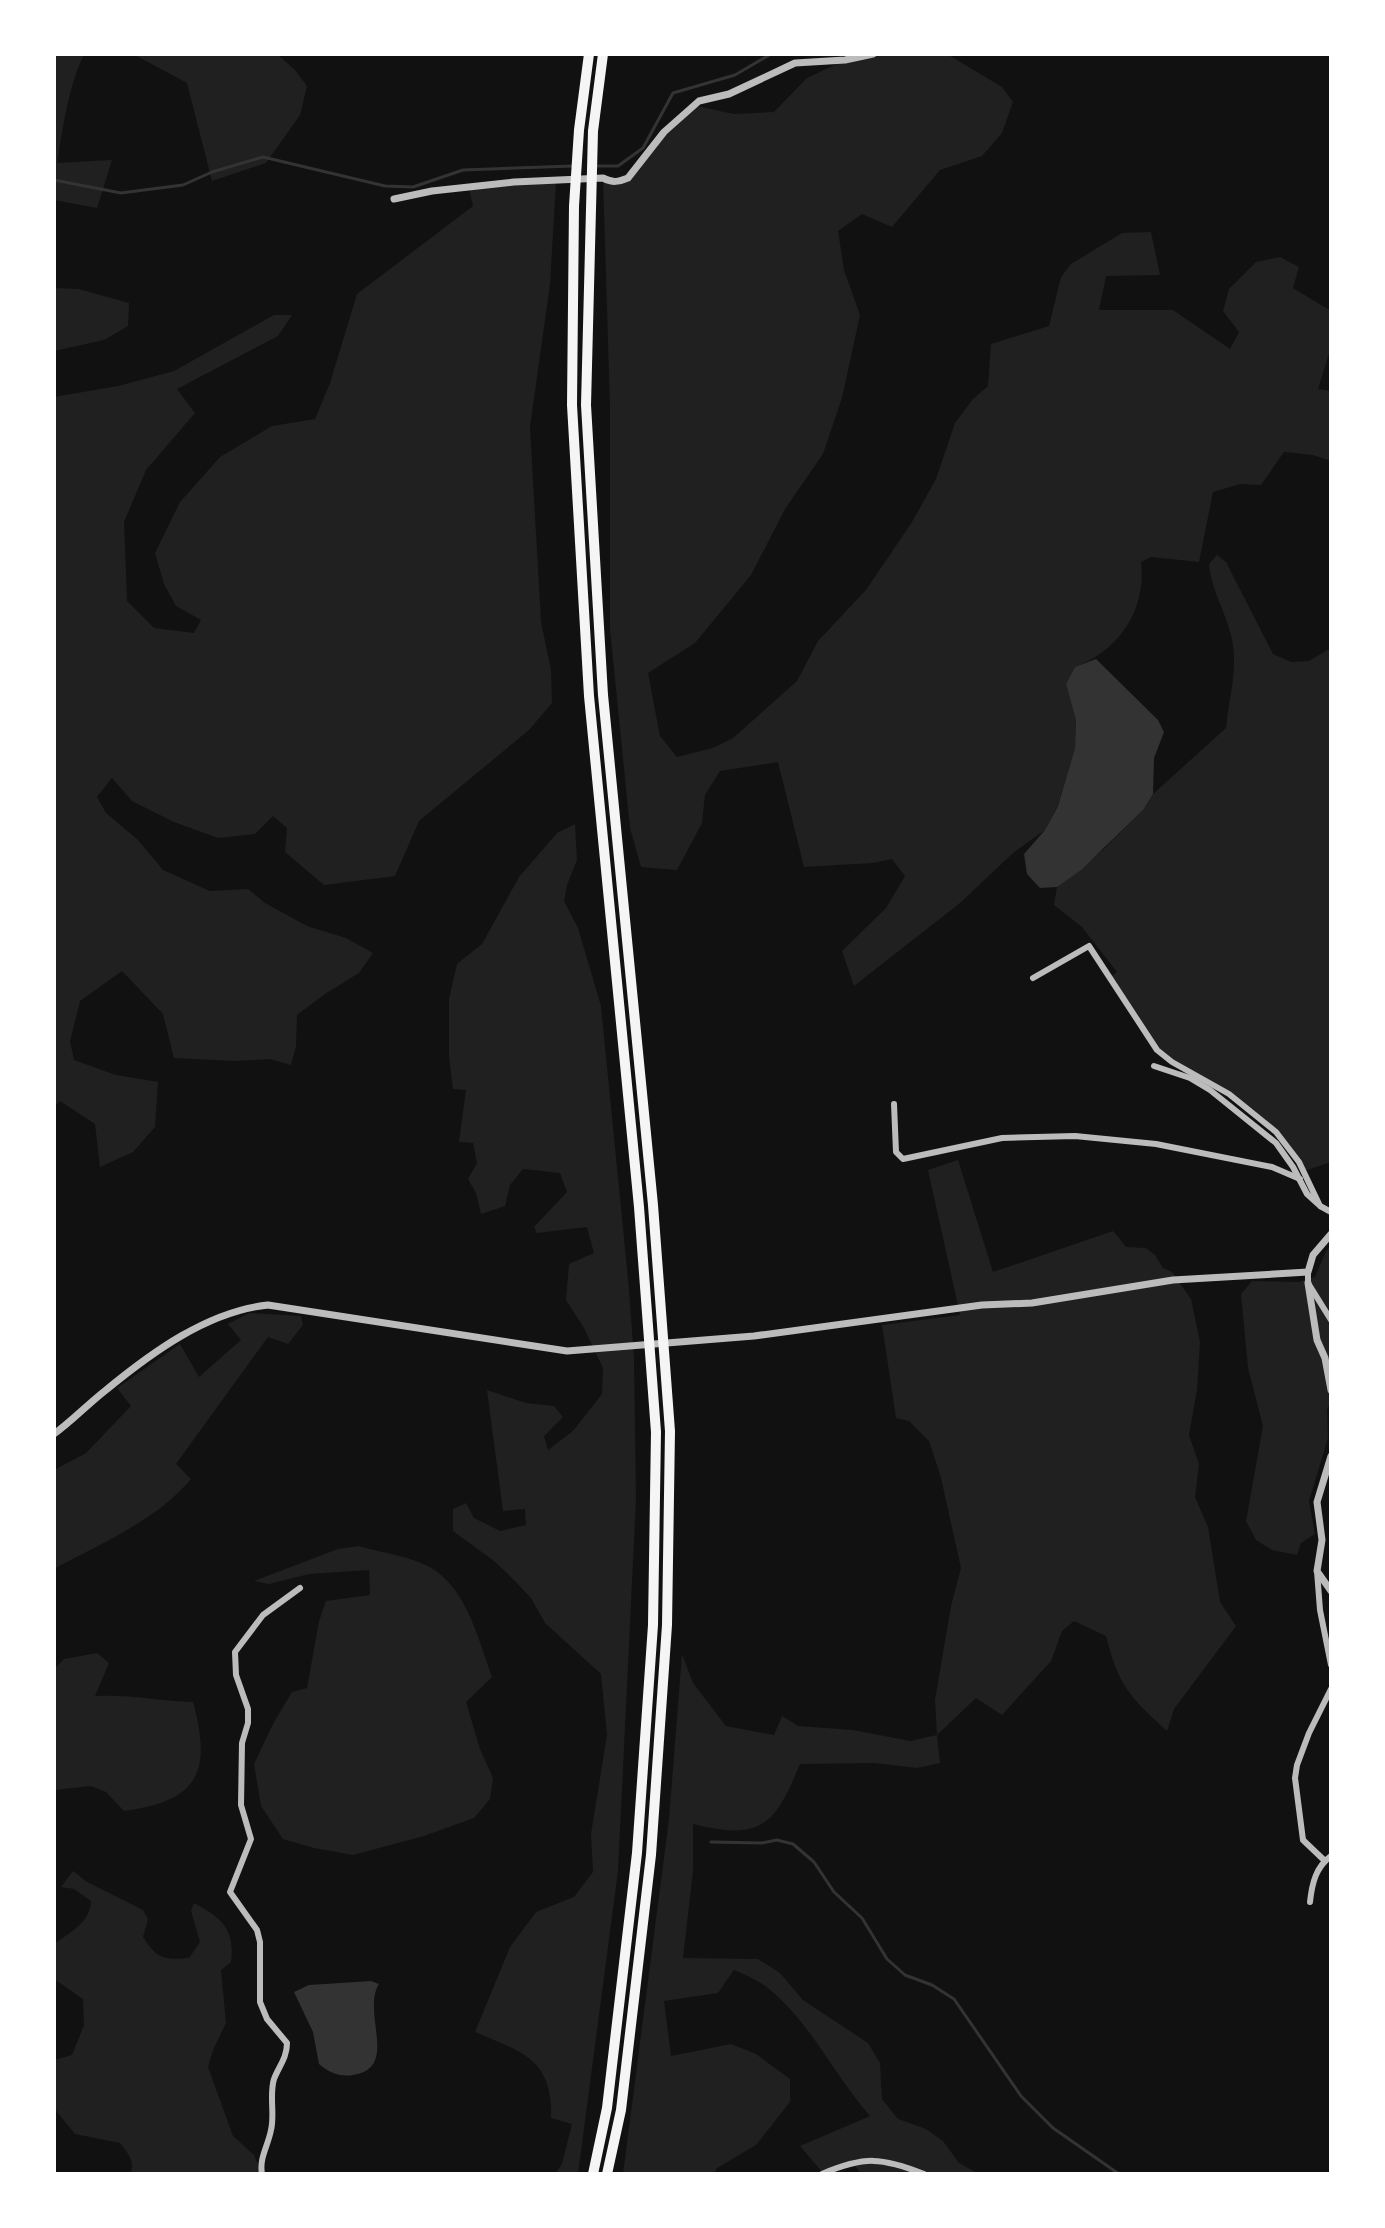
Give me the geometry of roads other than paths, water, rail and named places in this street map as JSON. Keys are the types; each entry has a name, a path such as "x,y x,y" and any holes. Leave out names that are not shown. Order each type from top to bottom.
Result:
{"highway":[{"path":"589,54 579,130 574,206 572,405 589,696 638,1191 656,1432 653,1625 637,1853 607,2108 593,2174"},
{"path":"603,54 593,131 586,405 603,695 653,1205 670,1431 667,1625 651,1855 621,2110 607,2174"}],"street":[{"path":"394,199 514,182 603,178 620,181 628,178 664,132 699,101 729,94 795,63 834,61 873,54"},
{"path":"1033,978 1089,946 1157,1050 1172,1062 1229,1094 1240,1106 1276,1132 1299,1162 1320,1206"},
{"path":"1154,1066 1190,1078 1210,1090 1276,1143 1307,1194 1331,1212"},
{"path":"894,1104 896,1152 903,1159 1002,1138 1075,1136 1156,1144 1272,1167 1300,1179"},
{"path":"1331,1234 1313,1255 1308,1272 1317,1340 1325,1358 1331,1390"},
{"path":"54,1434 148,1357 215,1320 246,1307 283,1307 567,1351 720,1339 982,1305 1032,1303 1173,1280 1308,1272"},
{"path":"1308,1283 1331,1320"},
{"path":"1331,1456 1317,1502 1322,1540 1317,1571 1320,1610 1331,1665"},
{"path":"1317,1571 1331,1591"},
{"path":"262,2174 262,2157 271,2131 275,2077 284,2060 287,2043 267,2019 260,2002 260,1942 257,1930 230,1892 252,1833 242,1812 242,1743 248,1723 248,1709 236,1675 235,1652 263,1615 300,1588"},
{"path":"1310,1902 1314,1878 1328,1858 1303,1840 1295,1778 1309,1733 1331,1689"},
{"path":"822,2174 855,2161 874,2159 924,2174"}],"waterway":[{"path":"597,166 618,166 643,148 673,93 735,75 771,54"},
{"path":"54,180 121,193 183,185 212,172 263,157 385,186 413,187 463,170 573,166"},
{"path":"711,1842 762,1843 777,1840 793,1844 814,1862 834,1892 862,1918 887,1959 905,1975 932,1985 954,1999 1021,2096 1053,2128 1119,2174"}]}
